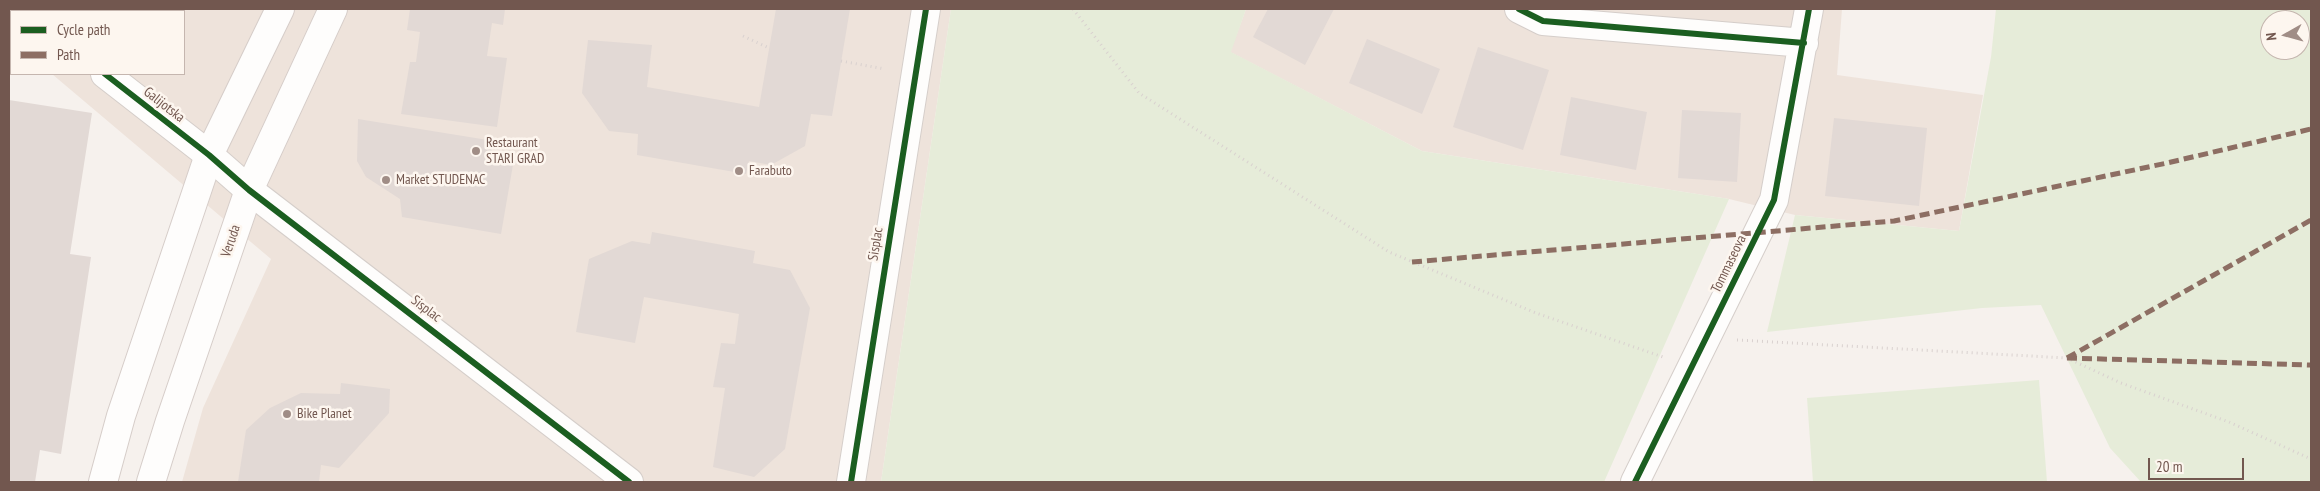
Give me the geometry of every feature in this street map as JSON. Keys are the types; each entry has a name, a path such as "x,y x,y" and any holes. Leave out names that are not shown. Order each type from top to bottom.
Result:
{"street":[{"path":"103,482 121,416 209,155 280,9"},
{"name":"Veruda","path":"151,482 249,190 333,9"},
{"name":"Sisplac","path":"851,482 926,9"},
{"path":"1519,9 1543,21 1804,43"},
{"name":"Tommaseova","path":"1635,482 1774,200 1809,9"},
{"name":"Galijotska","path":"106,75 209,155"},
{"name":"Sisplac","path":"209,155 249,190 629,482"}],"path":[{"path":"1073,9 1139,93 1389,252 1536,314 1692,368"},
{"path":"743,36 769,48"},
{"path":"841,61 916,74"},
{"path":"1706,338 2067,358 2121,383 2230,422 2311,458"}],"shaded area":[{"path":"9,9 951,9 881,482 182,482 203,408 271,259 53,75 185,75 185,10 10,10 9,37"},
{"path":"1246,9 1842,9 1837,75 1983,95 1959,231 1795,215 1729,199 1422,151 1230,52"}],"green space":[{"path":"951,9 1246,9 1231,52 1422,151 1729,199 1604,482 881,482"},
{"path":"1996,9 2311,9 2311,482 2141,482 2110,448 2041,305 1982,308 1767,332 1795,215 1959,231 1991,57"},
{"path":"2039,380 2047,482 1813,482 1807,398"}],"building":[{"path":"410,9 505,9 503,25 492,23 487,56 507,58 497,127 401,114 410,62 416,62 420,32 407,30"},
{"path":"776,9 850,9 832,116 811,114 805,146 771,165 749,161 746,174 637,155 638,134 609,131 582,93 588,40 652,45 647,87 759,107"},
{"path":"1268,9 1334,9 1305,65 1253,37"},
{"path":"1367,39 1440,69 1422,114 1349,83"},
{"path":"1478,47 1549,70 1523,150 1453,127"},
{"path":"1571,97 1647,112 1636,170 1560,155"},
{"path":"9,100 92,113 70,254 91,257 61,454 40,450 35,482 9,482"},
{"path":"1682,110 1741,113 1737,182 1678,178"},
{"path":"1834,118 1927,128 1919,206 1825,196"},
{"path":"358,119 494,141 491,155 514,159 501,234 402,217 400,199 366,177 357,161"},
{"path":"652,232 755,251 753,263 790,270 810,308 785,449 754,477 713,467 725,388 713,387 721,343 735,344 739,314 644,297 635,343 576,332 589,259 632,241 650,244"},
{"path":"341,383 390,389 389,413 339,468 321,465 319,482 238,482 246,430 270,408 301,393 340,394"}],"marked path":[{"path":"1412,262 1894,221 2167,163 2311,129"},
{"path":"2067,358 2311,220"},
{"path":"2067,358 2311,365"}],"cycle path":[{"path":"851,482 926,9"},
{"path":"1519,9 1543,21 1804,43"},
{"path":"1635,482 1774,200 1809,9"},
{"path":"106,75 209,155 249,190 629,482"}],"place":[{"name":"Restaurant STARI GRAD","path":"476,151"},
{"name":"Farabuto","path":"739,171"},
{"name":"Market STUDENAC","path":"386,180"},
{"name":"Bike Planet","path":"287,414"}]}
